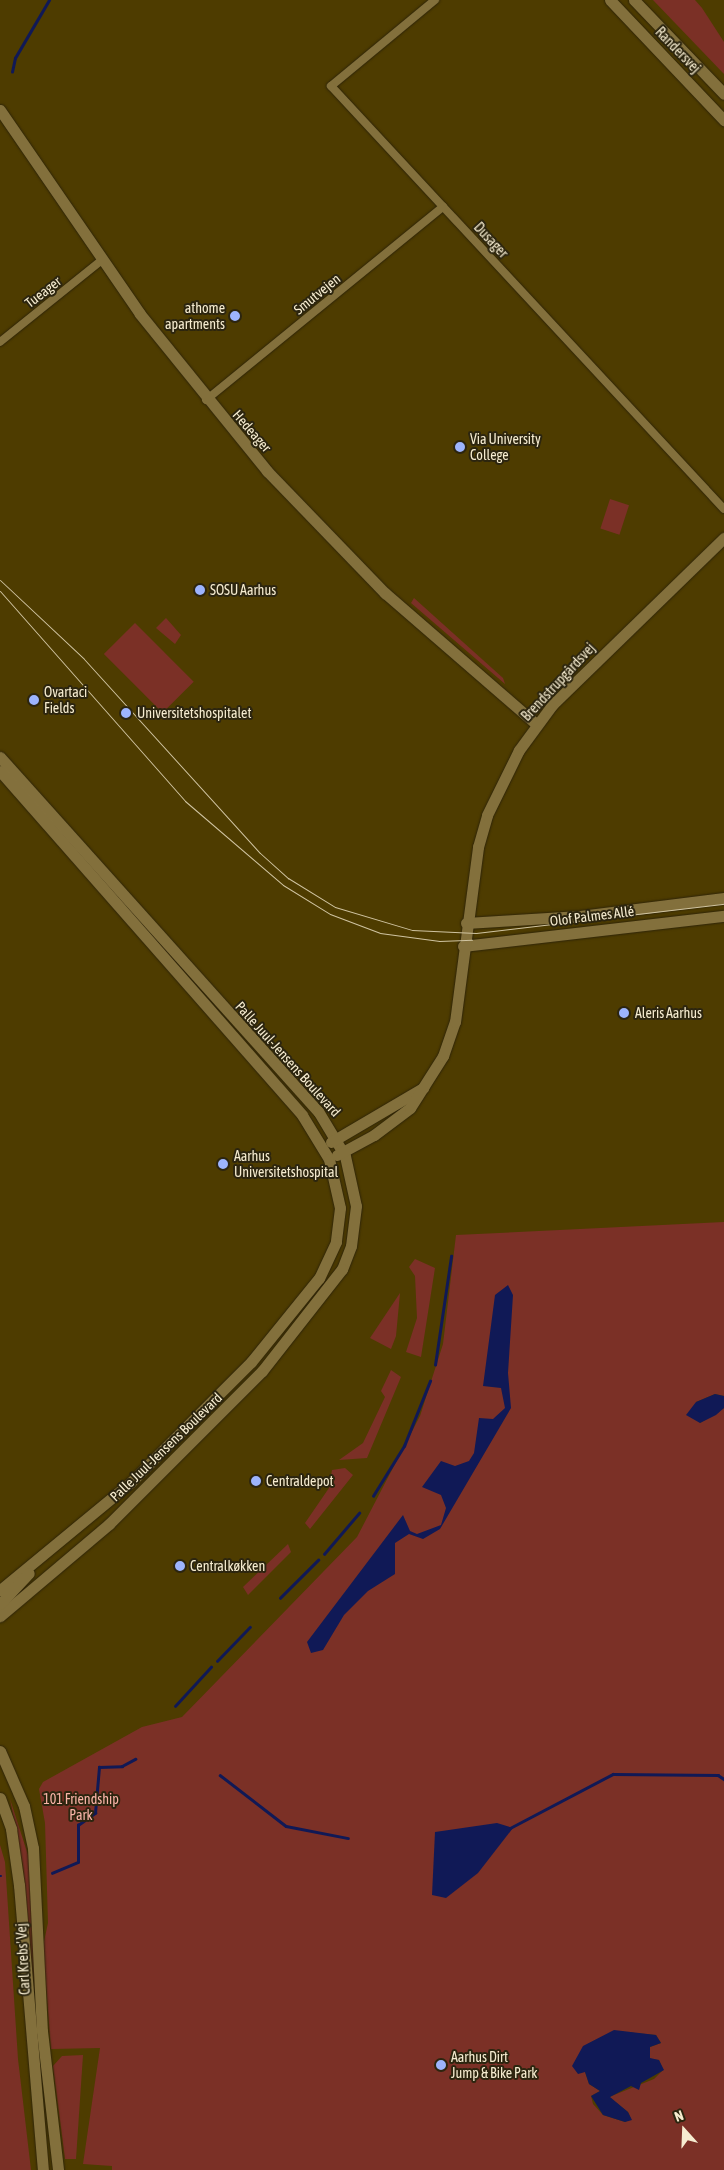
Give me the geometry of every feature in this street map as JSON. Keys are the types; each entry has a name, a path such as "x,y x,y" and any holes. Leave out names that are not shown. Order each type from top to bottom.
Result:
{"street":[{"name":"Dusager","path":"436,0 331,86 724,509"},
{"name":"Randersvej","path":"610,0 724,120"},
{"name":"Randersvej","path":"634,0 724,94"},
{"name":"Hedeager","path":"0,110 102,260 206,400 350,559 435,640 536,724"},
{"name":"Smutvejen","path":"206,400 443,207"},
{"name":"Tueager","path":"0,342 102,260"},
{"name":"Brendstrupgårdsvej","path":"335,1145 374,1135 410,1108 426,1086 455,1022 466,923 487,815 536,724 724,538"},
{"name":"Palle Juul-Jensens Boulevard","path":"0,757 303,1094 335,1145 354,1185 355,1226 342,1269 320,1302 186,1450 60,1568 0,1616"},
{"name":"Palle Juul-Jensens Boulevard","path":"0,771 265,1072 309,1111 335,1145"},
{"name":"Olof Palmes Allé","path":"466,923 580,916 724,898"},
{"name":"Olof Palmes Allé","path":"463,946 724,916"},
{"path":"335,1145 426,1086"},
{"name":"Palle Juul-Jensens Boulevard","path":"0,1590 137,1476 251,1362 308,1294 331,1255 339,1226 338,1190 329,1159 335,1145"},
{"path":"0,1604 38,1559"},
{"name":"Carl Krebs' Vej","path":"0,1751 24,1806 33,1848 42,2031 58,2170"},
{"name":"Carl Krebs' Vej","path":"0,1798 18,1877 43,2170"}],"green space":[{"path":"653,0 695,0 724,42 724,74"},
{"path":"610,499 629,505 619,535 600,528"},
{"path":"414,598 503,678 505,684 411,603"},
{"path":"166,618 181,635 175,644 156,628"},
{"path":"135,623 194,682 163,713 104,654"},
{"name":"101 Friendship Park","path":"724,1222 724,1396 715,1394 696,1402 700,1423 724,1408 724,2170 112,2170 112,2166 83,2164 100,2048 51,2049 43,1946 48,1923 45,1823 39,1789 43,1782 142,1727 182,1717 357,1537 420,1416 443,1344 456,1235","holes":["614,2031 656,2035 661,2043 650,2047 650,2059 659,2060 663,2070 654,2079 609,2097 628,2112 631,2119 625,2122 603,2115 593,2104 591,2096 600,2091 589,2084 585,2072 588,2044"]},
{"path":"415,1259 435,1268 421,1357 406,1352 417,1318 415,1276 409,1267"},
{"path":"400,1293 396,1336 391,1349 370,1338"},
{"path":"391,1370 401,1377 367,1458 339,1460 363,1443 385,1397 381,1391"},
{"path":"345,1468 353,1475 310,1529 305,1523 329,1488 332,1470"},
{"path":"288,1544 291,1552 248,1595 243,1587"},
{"path":"10,1799 29,1858 42,2074 23,1866"},
{"path":"0,1845 5,1862 18,2059 31,2170 0,2170"},
{"path":"83,2055 76,2159 65,2159 53,2066 62,2056"}],"shaded area":[{"path":"508,1285 513,1295 508,1373 511,1408 440,1529 423,1539 409,1534 395,1543 395,1574 368,1591 344,1615 323,1650 311,1653 307,1642 403,1515 410,1531 417,1534 441,1525 446,1508 441,1495 422,1487 441,1461 455,1466 469,1461 474,1453 479,1418 493,1419 505,1408 501,1388 483,1386 495,1295"},
{"path":"715,1394 724,1396 724,1408 716,1415 700,1423 686,1415 696,1402"},
{"path":"497,1823 513,1828 478,1873 446,1898 432,1895 435,1832"},
{"path":"614,2030 656,2035 661,2043 650,2047 650,2058 659,2060 664,2070 641,2083 639,2090 631,2086 610,2097 628,2112 632,2120 625,2122 603,2115 591,2096 600,2091 589,2084 585,2072 578,2074 572,2066 583,2046"}],"waterway":[{"path":"12,72 15,58 49,0"},
{"path":"435,1365 451,1256"},
{"path":"373,1496 404,1446 430,1381"},
{"path":"324,1554 359,1513"},
{"path":"280,1598 318,1560"},
{"path":"217,1661 250,1627"},
{"path":"175,1706 211,1667"},
{"path":"52,1873 78,1862 78,1825 95,1813 99,1767 122,1766 135,1759"},
{"path":"510,1828 613,1774 718,1775 724,1779"},
{"path":"220,1775 286,1826 348,1838"}],"tram line":[{"path":"0,580 84,659 260,853 288,878 335,907 412,930 476,933 724,904"},
{"path":"0,591 185,801 283,885 330,914 380,933 439,941 472,940"}],"place":[{"name":"athome apartments","path":"235,316"},
{"name":"Via University College","path":"460,447"},
{"name":"SOSU Aarhus","path":"200,590"},
{"name":"Ovartaci Fields","path":"34,700"},
{"name":"Universitetshospitalet","path":"126,713"},
{"name":"Aleris Aarhus","path":"624,1013"},
{"name":"Aarhus Universitetshospital","path":"223,1164"},
{"name":"Centraldepot","path":"256,1481"},
{"name":"Centralkøkken","path":"180,1566"},
{"name":"Aarhus Dirt Jump & Bike Park","path":"441,2065"}]}
